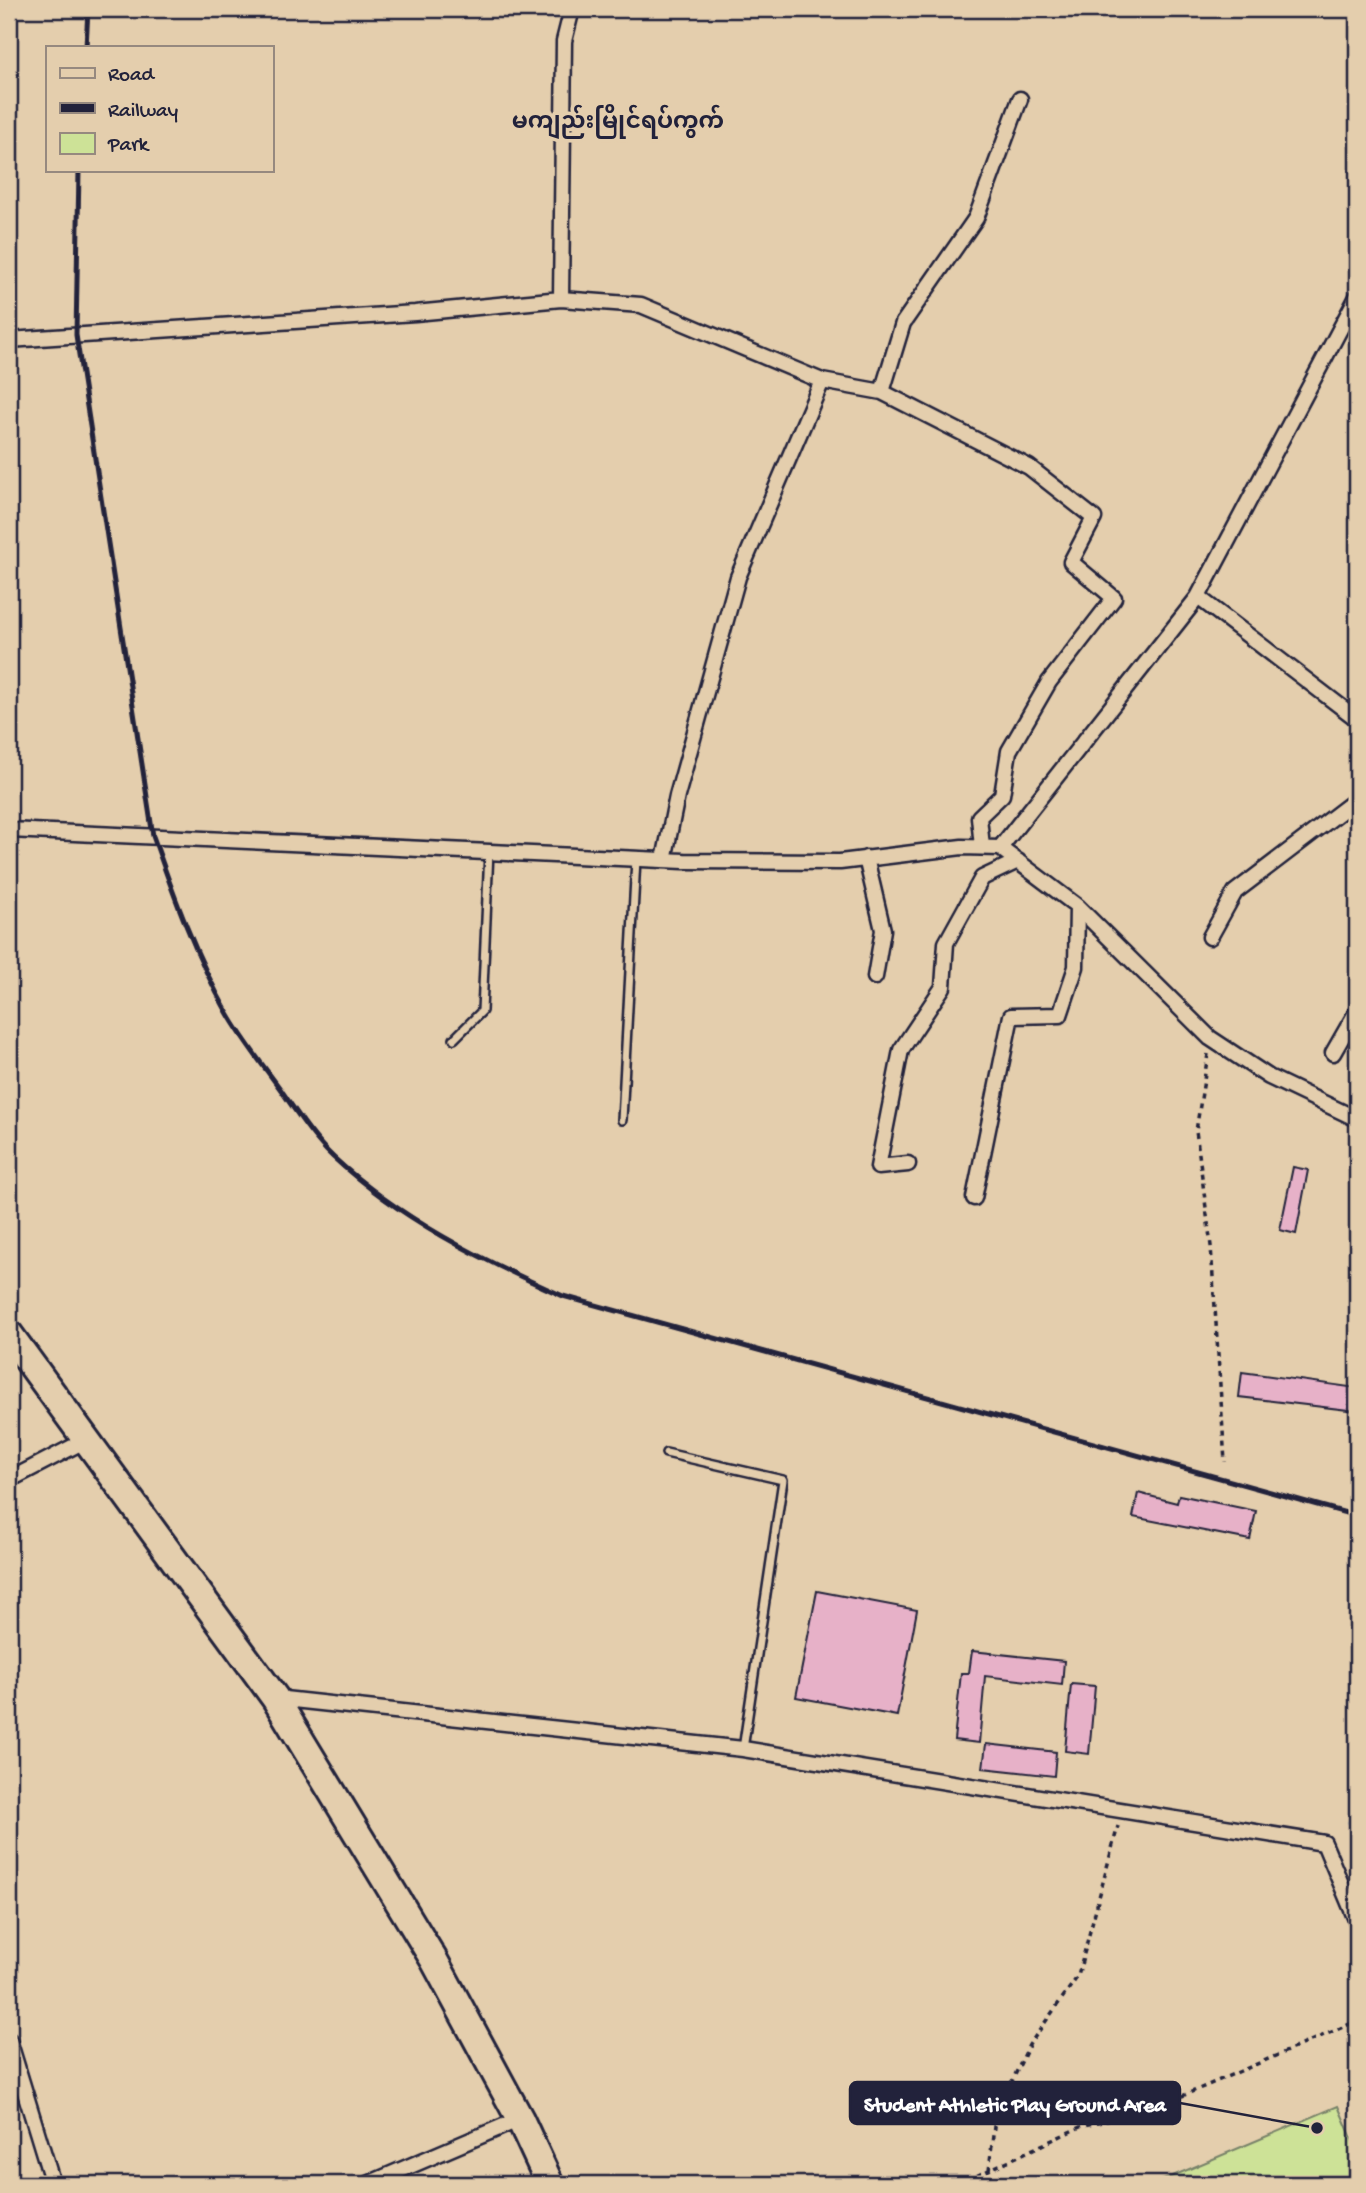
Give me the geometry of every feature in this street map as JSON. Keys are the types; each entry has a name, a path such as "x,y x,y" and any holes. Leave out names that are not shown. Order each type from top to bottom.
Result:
{"highway":[{"path":"9,1334 84,1441 275,1698 434,1959 520,2119 550,2184"}],"street":[{"path":"561,299 565,41 572,9"},
{"path":"882,392 903,323 976,218 1020,99"},
{"path":"1000,848 1198,597 1357,297"},
{"path":"9,340 415,313 561,299 641,305 821,381 882,392 1029,467 1094,518 1071,562 1114,598 1049,682 1009,751 1002,795 979,817 982,847"},
{"path":"664,860 677,796 738,576 821,381"},
{"path":"1198,597 1357,719"},
{"path":"1210,937 1235,892 1357,799"},
{"path":"9,830 664,860 840,862 982,847 1000,848 1077,906 1210,1038 1269,1077 1357,1119"},
{"path":"866,858 883,930 875,977"},
{"path":"908,1164 878,1167 901,1050 943,987 946,943 982,878 1018,861"},
{"path":"974,1198 1011,1016 1060,1015 1076,967 1077,906"},
{"path":"1333,1053 1357,1011"},
{"path":"9,1480 84,1441"},
{"path":"275,1698 743,1749 1324,1843 1357,1922"},
{"path":"9,2040 53,2184"},
{"path":"368,2184 520,2119"}],"lane":[{"path":"454,1039 482,1011 489,851"},
{"path":"622,1121 636,859"},
{"path":"666,1453 783,1480 743,1749"}],"path":[{"path":"1210,1038 1196,1131 1210,1246 1225,1462"},
{"path":"989,2170 995,2119 1029,2045 1078,1976 1122,1810"},
{"path":"959,2184 1080,2127 1145,2112 1357,2021"}],"green space":[{"path":"1338,2106 1357,2150 1357,2184 1154,2184"}],"building":[{"path":"1293,1167 1308,1170 1296,1234 1280,1230"},
{"path":"1242,1372 1357,1388 1357,1411 1239,1397"},
{"path":"1138,1493 1177,1503 1179,1495 1256,1511 1250,1540 1133,1517"},
{"path":"817,1591 917,1610 897,1716 796,1697"},
{"path":"972,1651 1064,1661 1062,1685 985,1676 979,1743 954,1740 961,1673 969,1673"},
{"path":"1071,1684 1095,1686 1089,1754 1065,1751"},
{"path":"986,1744 1056,1752 1054,1776 983,1768"}],"waterway":[{"path":"1350,1822 1357,1808"}],"railway":[{"path":"86,46 88,9"},
{"path":"79,172 76,335 153,836 177,904 227,1012 253,1052 326,1150 386,1200 442,1236 563,1296 1357,1516"}],"place":[{"name":"Student Athletic Play Ground Area","path":"1317,2128"}],"district":[{"name":"မကျည်းမြိုင်ရပ်ကွက်","path":"618,123"}]}
